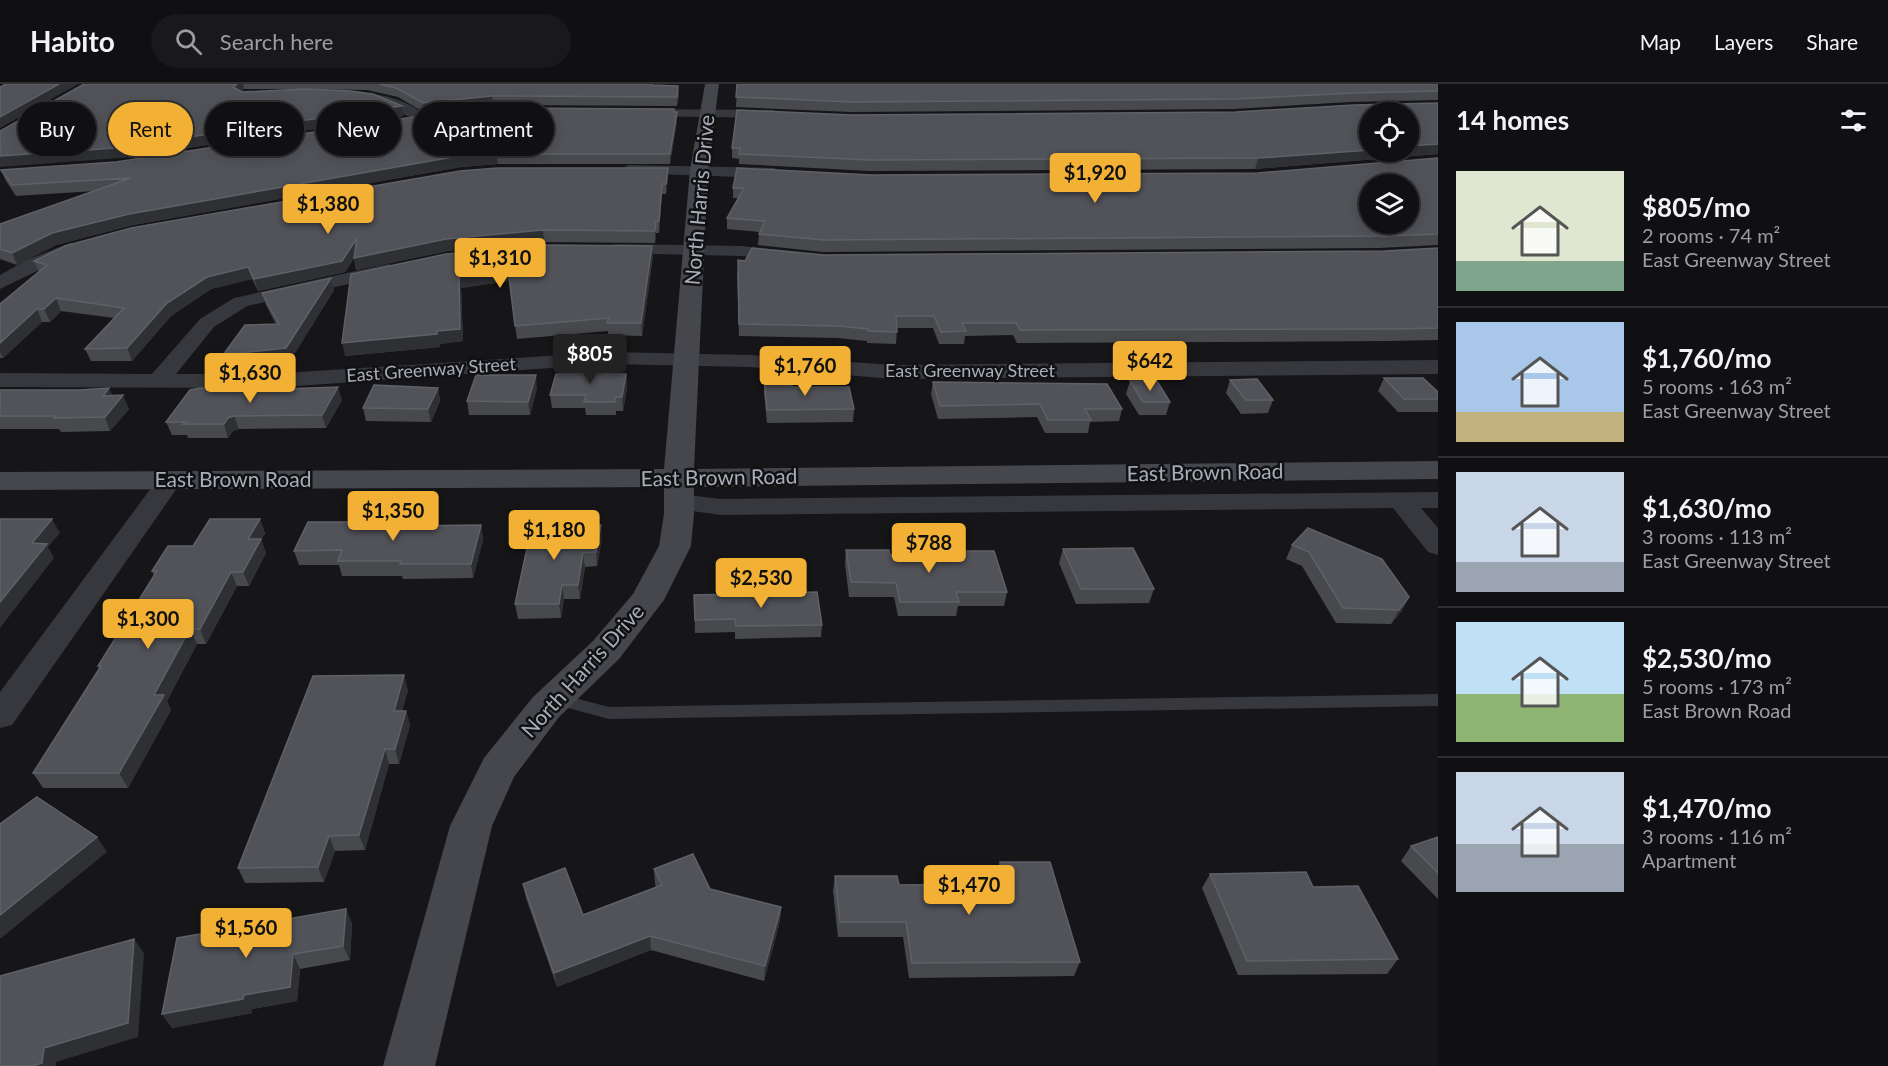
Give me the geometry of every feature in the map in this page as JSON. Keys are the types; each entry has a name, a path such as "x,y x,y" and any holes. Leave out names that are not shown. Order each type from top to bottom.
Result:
{"street":[{"name":"North Harris Drive","path":"409,1066 471,826 498,769 546,707 606,650 646,600 675,546 680,490 685,359 695,250 699,170 712,84"},
{"path":"340,96 392,102"},
{"path":"401,105 427,118 401,122"},
{"path":"624,112 787,114"},
{"path":"617,170 699,170 791,174"},
{"path":"0,284 34,264 83,244"},
{"path":"602,249 742,251 811,258"},
{"path":"159,380 207,323 241,302 402,267"},
{"name":"East Greenway Street","path":"0,380 268,381 585,359 750,361 893,372 1438,367"},
{"name":"East Brown Road","path":"0,481 169,481 680,490 1438,470"},
{"path":"0,716 169,481"},
{"name":"East Brown Road","path":"680,490 721,507 1438,500"},
{"path":"1401,501 1438,546"}],"lane":[{"path":"555,699 609,713 1438,700"}],"building":[{"path":"6,84 59,84 27,102 18,102 18,107 0,117 0,87"},
{"path":"84,84 237,84 233,87 242,92 305,89 351,91 373,94 392,102 316,102 316,119 304,120 304,102 205,102 205,135 193,137 193,102 108,102 108,148 96,149 96,102 52,102"},
{"path":"379,84 652,84 678,86 677,97 492,96 433,102 421,102 396,88"},
{"path":"737,84 1438,84 1438,91 1236,99 852,102 736,97"},
{"path":"1419,103 1438,103 1438,144 1419,145"},
{"path":"1359,105 1359,151 1258,158 871,160 739,154 740,148 732,148 737,110 852,115 1236,112"},
{"path":"554,108 674,109 674,112 677,112 670,154 554,154"},
{"path":"413,117 413,156 459,156 129,214 52,233 12,253 0,249 0,224 131,178 12,185 1,170 116,162 156,156 193,156 193,150 205,149 205,156 304,156 304,134 316,132 316,156 401,156 401,119"},
{"path":"18,121 18,155 0,156 0,131"},
{"path":"1438,158 1438,234 824,240 759,234 765,221 727,218 744,188 733,188 737,168 871,175 1258,173 1390,162 1419,162 1419,160"},
{"path":"497,168 668,168 666,184 662,184 659,221 656,221 655,231 543,230 446,239 354,258 357,238 342,261 254,279 248,267 207,277 167,303 127,348 85,349 124,308 56,298 44,309 37,309 0,343 0,304 47,265 34,261 65,246 131,228 460,171"},
{"path":"543,245 652,246 641,323 607,323 609,318 515,326 508,269 459,276 460,329 437,331 437,334 342,343 351,274 446,254"},
{"path":"752,248 824,255 1384,251 1438,248 1438,328 1020,330 1016,323 962,323 966,331 941,332 934,316 896,316 897,332 868,331 868,329 838,326 739,324 738,260 745,261"},
{"path":"331,278 286,348 223,355 245,325 279,324 262,293"},
{"path":"576,370 608,370 607,374 626,374 622,397 615,397 615,402 584,402 586,395 550,395 556,374 576,374"},
{"path":"476,375 536,375 528,402 467,401"},
{"path":"1384,378 1423,378 1438,392 1438,399 1404,399"},
{"path":"764,379 791,379 792,387 849,387 854,409 767,410"},
{"path":"1257,379 1273,400 1246,400 1230,380"},
{"path":"1130,381 1157,381 1170,402 1143,402"},
{"path":"933,382 1107,384 1122,409 1085,409 1091,420 1048,420 1040,404 940,406"},
{"path":"374,385 438,388 428,409 363,408"},
{"path":"338,387 322,415 234,416 228,418 224,424 166,422 190,390"},
{"path":"109,388 103,396 123,395 105,417 0,416 0,390"},
{"path":"0,519 52,519 32,543 47,544 0,602"},
{"path":"210,519 260,519 248,539 261,539 243,572 231,572 200,629 190,629 154,695 164,695 119,773 33,773 101,666 98,666 157,571 152,571 168,546 193,546"},
{"path":"308,522 402,522 400,526 481,525 471,564 400,564 401,561 338,561 342,550 294,551"},
{"path":"532,525 601,525 596,552 583,553 578,585 562,585 559,604 515,604"},
{"path":"1308,528 1382,559 1409,597 1399,610 1343,608 1309,552 1292,545"},
{"path":"1133,548 1154,589 1081,589 1063,549"},
{"path":"846,550 889,550 890,555 952,555 950,551 994,551 1007,592 956,592 959,602 900,602 896,583 851,582"},
{"path":"817,592 822,625 736,626 735,619 695,620 694,595"},
{"path":"404,675 394,711 406,711 395,749 385,749 359,835 329,836 318,867 238,868 313,676"},
{"path":"37,797 97,837 0,915 0,824"},
{"path":"1438,837 1438,873 1411,846"},
{"path":"693,854 710,889 781,907 765,966 650,936 554,973 523,884 565,868 583,915 662,885 654,869"},
{"path":"1000,862 1050,862 1080,962 912,963 906,922 840,922 835,876 897,876 899,885 1005,884"},
{"path":"1306,872 1313,887 1358,886 1398,959 1247,961 1210,874"},
{"path":"346,909 343,946 293,954 290,987 244,995 243,999 162,1014 177,938"},
{"path":"134,939 128,1023 44,1048 42,1063 33,1066 0,1066 0,976"}]}
